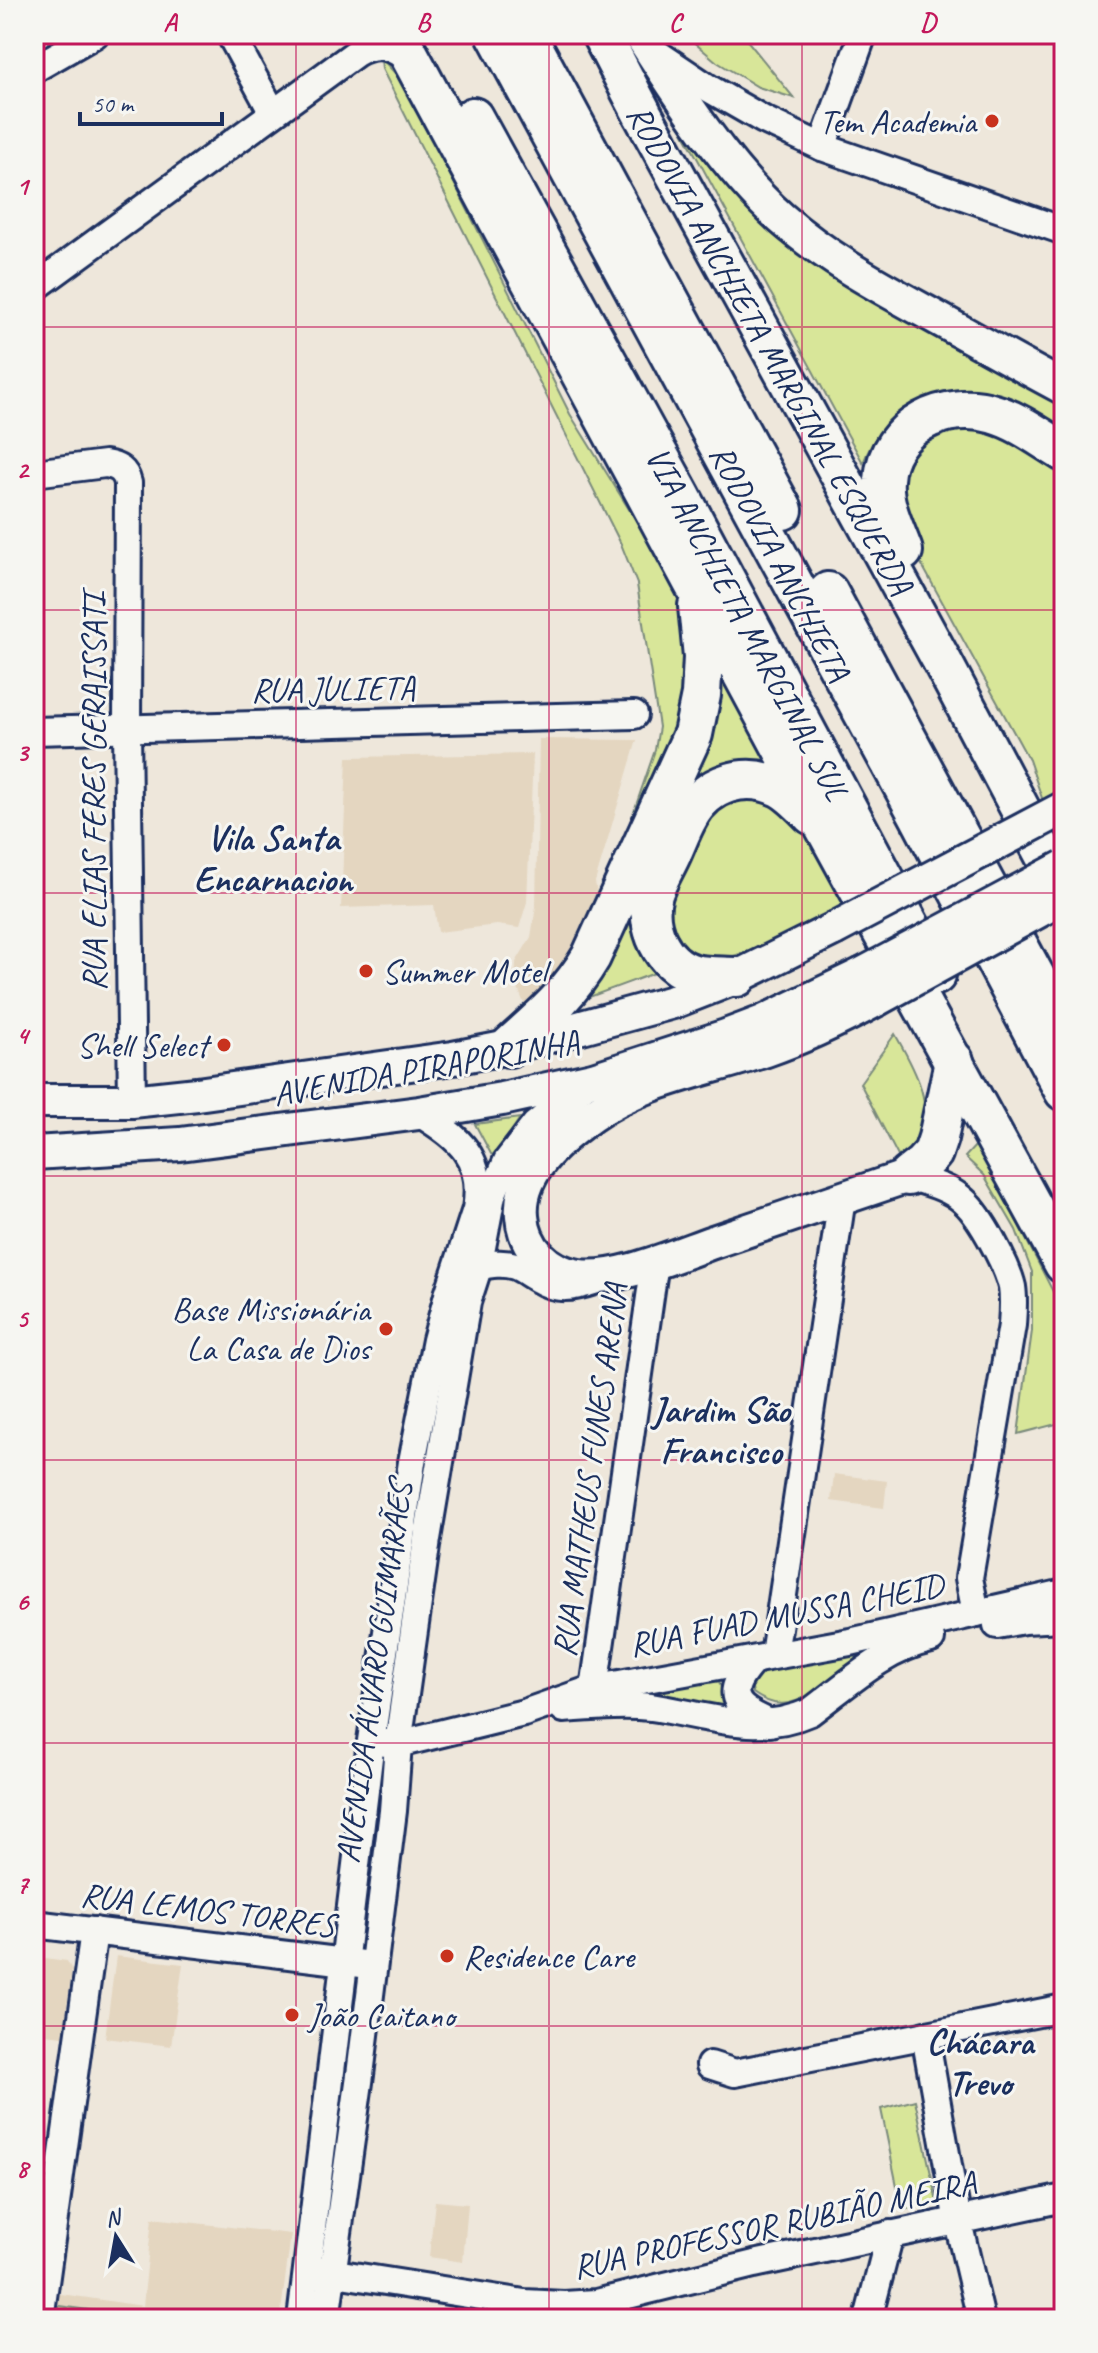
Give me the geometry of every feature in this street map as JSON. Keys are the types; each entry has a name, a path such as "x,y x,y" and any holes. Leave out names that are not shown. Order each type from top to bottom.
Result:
{"highway":[{"name":"RODOVIA ANCHIETA","path":"496,34 912,803 1064,1091"},
{"name":"RODOVIA ANCHIETA","path":"526,34 1064,1030"},
{"path":"579,34 643,115"},
{"name":"RODOVIA ANCHIETA MARGINAL ESQUERDA","path":"601,34 943,663"},
{"path":"397,42 1064,1264"},
{"name":"VIA ANCHIETA MARGINAL SUL","path":"397,42 680,494 1064,1215"},
{"path":"1064,452 995,414 952,410 928,418 908,430 896,444 883,482 885,498 943,663 1064,894"},
{"path":"509,1047 568,991 591,957 693,734 701,695 703,657 696,587"},
{"path":"737,977 695,974 676,966 662,950 653,928 653,894 690,813 709,792 731,781 753,779 780,787 825,828"},
{"path":"908,1176 933,1153 954,1061"}],"main road":[{"path":"644,41 718,148 782,219 875,284 1064,388"},
{"name":"AVENIDA PIRAPORINHA","path":"34,1101 132,1101 423,1062 509,1047 673,1002 737,977 834,929 1064,808"},
{"path":"908,1176 612,1275 567,1273 539,1256 525,1234 521,1202 530,1177 556,1145 608,1105 648,1086 798,1038 869,988 1064,867"},
{"path":"869,988 1064,894"},
{"name":"AVENIDA PIRAPORINHA","path":"34,1153 180,1144 461,1107 593,1079 869,988"},
{"path":"593,1079 720,1064"}],"street":[{"path":"34,69 95,34"},
{"path":"230,34 273,113"},
{"path":"822,147 863,34"},
{"path":"644,41 710,89 764,120 822,147 1064,231"},
{"path":"34,288 273,113 397,42"},
{"name":"RUA ELIAS FERES GERAISSATI","path":"34,473 115,465 122,470 128,483 127,729 132,1101"},
{"name":"RUA JULIETA","path":"34,731 634,715"},
{"name":"AVENIDA ÁLVARO GUIMARÃES","path":"326,2319 320,2271 325,2125 371,1741 425,1389 436,1340 488,1217 496,1182 507,1161 535,1125 593,1079"},
{"name":"AVENIDA ÁLVARO GUIMARÃES","path":"301,2319 320,2271 352,2128 393,1811 398,1744 427,1539 467,1302 467,1268 479,1180 471,1158 461,1143 419,1113"},
{"path":"908,1176 944,1188 964,1201 975,1213 1000,1256 1012,1288 1012,1325 969,1578 976,1613"},
{"path":"771,1724 752,1716 738,1702 736,1684 741,1675 764,1657 842,1198"},
{"path":"488,1217 500,1243 516,1266 545,1284 560,1288 582,1285 612,1275"},
{"name":"RUA MATHEUS FUNES ARENA","path":"594,1689 655,1262"},
{"path":"467,1268 500,1264 516,1266"},
{"name":"RUA FUAD MUSSA CHEID","path":"371,1741 398,1744 524,1713 594,1689 850,1642 1064,1593"},
{"name":"RUA FUAD MUSSA CHEID","path":"524,1713 623,1705 689,1714 721,1722 771,1724 810,1712 882,1659 911,1644 1024,1620 1064,1618"},
{"name":"RUA LEMOS TORRES","path":"34,1924 373,1965"},
{"path":"40,2319 94,1931"},
{"path":"710,2065 735,2073 1064,2008"},
{"path":"925,2035 958,2222 981,2319"},
{"path":"325,2125 352,2128"},
{"name":"RUA PROFESSOR RUBIÃO MEIRA","path":"320,2271 594,2311 754,2264 1064,2198"},
{"path":"868,2319 890,2234"}],"shaded area":[{"path":"539,739 637,740 595,882 600,907 556,985 525,1006 515,981 516,962 531,937 536,906"},
{"path":"533,754 527,902 519,928 497,925 438,932 434,905 341,908 347,757"},
{"path":"834,1474 887,1481 884,1508 831,1501"},
{"path":"116,1956 183,1964 171,2046 105,2038"},
{"path":"45,1958 67,1961 72,1970 63,2036 36,2033"},
{"path":"435,2201 468,2204 463,2262 429,2257"},
{"path":"152,2218 291,2234 280,2319 51,2319 54,2293 143,2306"}],"green space":[{"path":"684,34 742,34 794,98 758,87 717,62"},
{"path":"381,58 404,83 570,414 671,577 678,599 686,656 683,700 672,752 622,846 655,750 659,727 637,584 621,544 382,69"},
{"path":"645,62 731,186 1064,400 1064,431 905,411 879,433 863,463"},
{"path":"938,427 995,429 1064,465 1064,792 1044,804 1029,760 905,534 901,453"},
{"path":"719,660 779,767 749,763 728,767 686,797"},
{"path":"771,796 793,808 854,902 759,948 727,958 694,957 676,941 668,906 699,836 714,811 743,798"},
{"path":"638,891 663,970 584,999"},
{"path":"895,1034 920,1086 925,1114 918,1142 901,1162 860,1083"},
{"path":"520,1118 495,1156 491,1154 475,1124"},
{"path":"977,1144 1064,1313 1064,1422 1018,1434 1032,1331 1032,1272 1016,1230 984,1175 965,1157"},
{"path":"870,1651 820,1689 799,1700 774,1703 753,1693 751,1684 763,1670"},
{"path":"719,1681 728,1711 632,1692"},
{"path":"915,2100 937,2202 902,2210 881,2109"},
{"path":"59,2306 126,2315 126,2319 57,2319"}],"place":[{"name":"Tem Academia","path":"992,121"},
{"name":"Summer Motel","path":"366,971"},
{"name":"Shell Select","path":"224,1045"},
{"name":"Base Missionária La Casa de Dios","path":"386,1329"},
{"name":"Residence Care","path":"447,1956"},
{"name":"João Caitano","path":"292,2015"}],"district":[{"name":"Vila Santa Encarnacion","path":"273,858"},
{"name":"Jardim São Francisco","path":"721,1430"},
{"name":"Chácara Trevo","path":"980,2062"}]}
